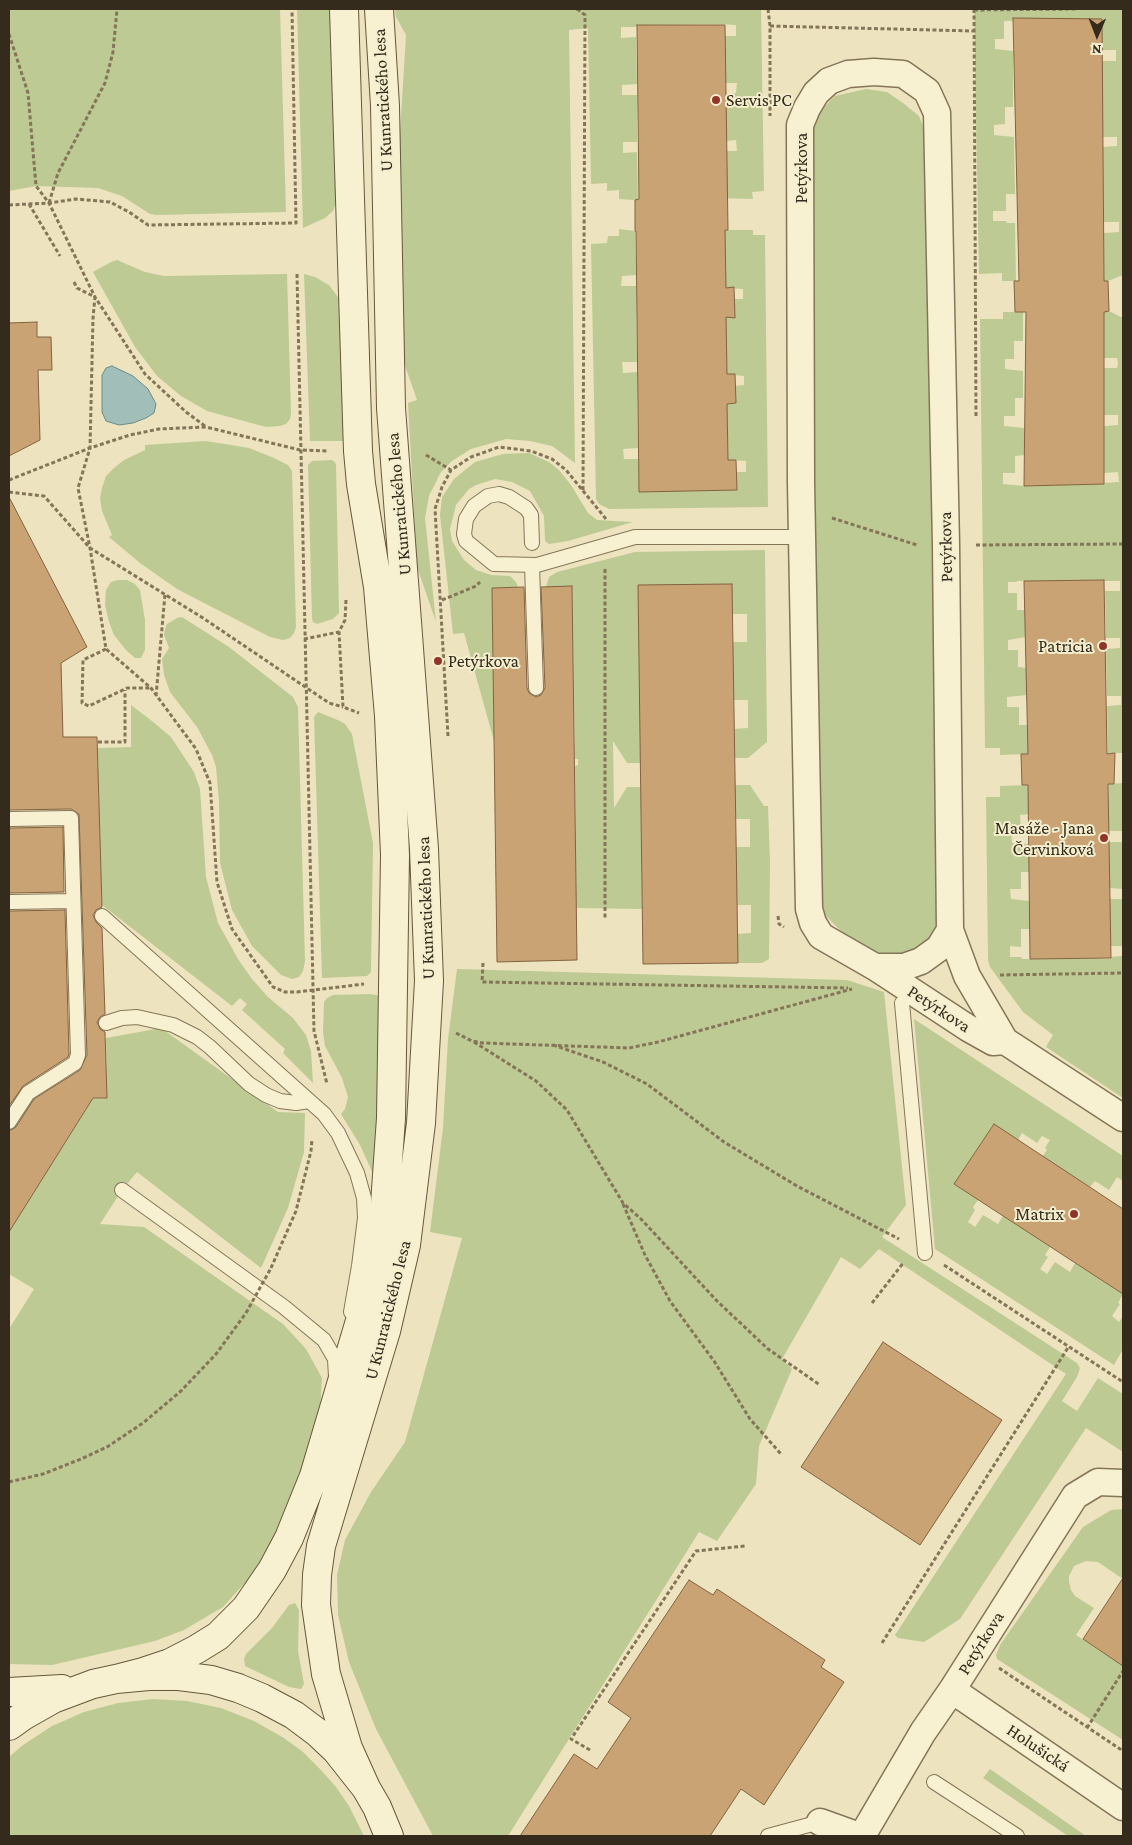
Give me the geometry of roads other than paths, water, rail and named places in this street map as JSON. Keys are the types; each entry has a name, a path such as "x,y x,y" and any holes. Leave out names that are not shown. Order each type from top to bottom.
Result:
{"street":[{"name":"U Kunratického lesa","path":"105,1681 170,1663 218,1636 246,1608 272,1570 293,1529 314,1476 370,1287 384,1218 391,1118 395,855 389,716 378,587 361,484 358,451 344,9"},
{"name":"U Kunratického lesa","path":"371,1798 348,1748 326,1674 316,1604 321,1546 386,1330 406,1245 421,1123 429,982 424,840 392,408 385,106 379,9"},
{"name":"Petýrkova","path":"1005,1040 993,1042 968,1028 875,967 821,936 813,923 809,909 802,537 800,126 807,108 816,93 829,81 848,74 874,72 903,74 926,91 937,113 946,552 950,930 967,976 1005,1040 1123,1118"},
{"name":"Petýrkova","path":"875,967 904,967 921,961 939,948 950,930"},
{"name":"Petýrkova","path":"820,1822 861,1836 923,1732 952,1690 1074,1496 1098,1482 1123,1483"},
{"path":"9,1692 64,1689 105,1681 149,1676 179,1676 220,1683 262,1698 294,1716 318,1733 350,1766 371,1798 391,1836"},
{"path":"9,1726 53,1699 105,1681"},
{"name":"Holušická","path":"952,1690 1123,1807"}],"lane":[{"path":"532,543 531,515 526,508 509,497 499,494 488,496 474,506 466,519 464,534 466,541 494,564 532,565 635,537 802,537"},
{"path":"532,565 536,688"},
{"path":"9,819 71,818 78,1055 74,1063 28,1093 9,1122"},
{"path":"9,902 73,901"},
{"path":"102,916 324,1114 338,1133 357,1174 364,1198 365,1218 362,1250 337,1397"},
{"path":"902,1003 926,1253"},
{"path":"106,1023 122,1018 137,1017 173,1026 197,1037 249,1084 266,1095 280,1101 296,1103 309,1101"},
{"path":"122,1190 284,1307 324,1340 335,1359 337,1397"},
{"path":"934,1782 1017,1836"},
{"path":"768,1836 820,1822"}],"water":[{"path":"112,366 133,376 148,389 156,404 154,413 133,423 119,425 106,421 102,412 102,375 106,368"}],"place":[{"name":"Servis PC","path":"716,100"},
{"name":"Patricia","path":"1103,646"},
{"name":"Petýrkova","path":"438,661"},
{"name":"Masáže - Jana Červinková","path":"1104,838"},
{"name":"Matrix","path":"1074,1214"}]}
